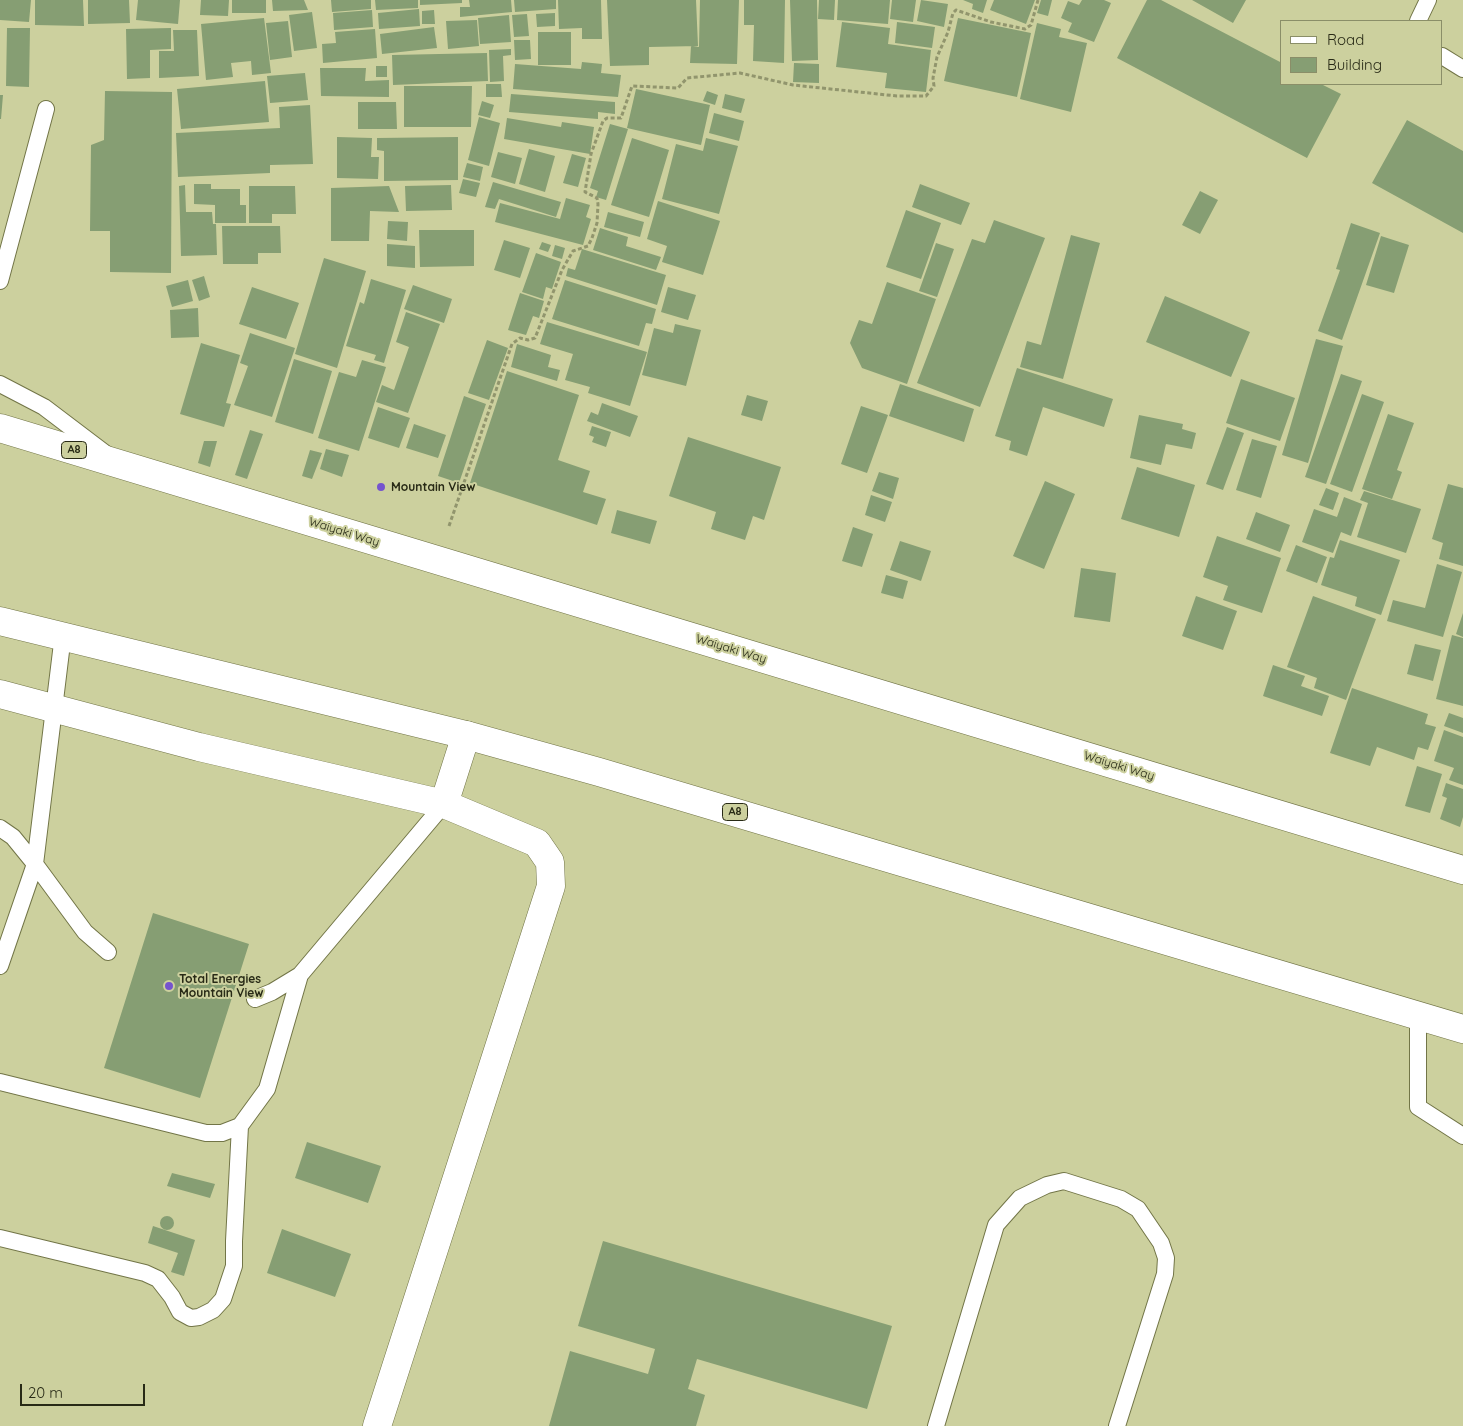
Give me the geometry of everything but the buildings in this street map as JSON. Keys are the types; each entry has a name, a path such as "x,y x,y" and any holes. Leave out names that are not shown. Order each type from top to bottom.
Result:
{"main road":[{"name":"Waiyaki Way","path":"0,428 1463,870"},
{"name":"A8","path":"0,621 466,735 1463,1029"},
{"path":"0,694 199,747 444,804 538,844 550,862 551,886 376,1426"},
{"path":"444,804 466,735"}],"lane":[{"path":"1418,20 1428,0"},
{"path":"1443,57 1463,69"},
{"path":"0,281 46,109"},
{"path":"0,384 44,406 120,464"},
{"path":"0,966 35,864 63,635"},
{"path":"254,999 272,992 300,975 444,804"},
{"path":"0,828 13,837 85,932 108,952"},
{"path":"0,1082 206,1134 222,1133 240,1126 267,1089 300,975"},
{"path":"1418,1015 1418,1107 1463,1136"},
{"path":"0,1238 144,1272 158,1279 172,1297 180,1312 191,1318 199,1317 213,1310 223,1299 234,1266 240,1126"},
{"path":"936,1426 996,1225 1020,1198 1047,1185 1064,1182 1121,1199 1138,1209 1161,1243 1166,1258 1164,1274 1117,1426"}],"path":[{"path":"439,560 455,506 512,344 520,338 528,340 535,338 562,270 573,251 588,246 592,238 597,223 598,204 596,198 586,192 585,181 591,154 606,118 621,118 632,86 678,88 687,78 740,73 793,85 897,96 926,96 934,86 933,78 937,57 948,32 953,13 960,10 991,22 1025,29 1031,24 1038,0"}],"place":[{"name":"Mountain View","path":"381,487"},
{"name":"Total Energies Mountain View","path":"169,986"}]}
